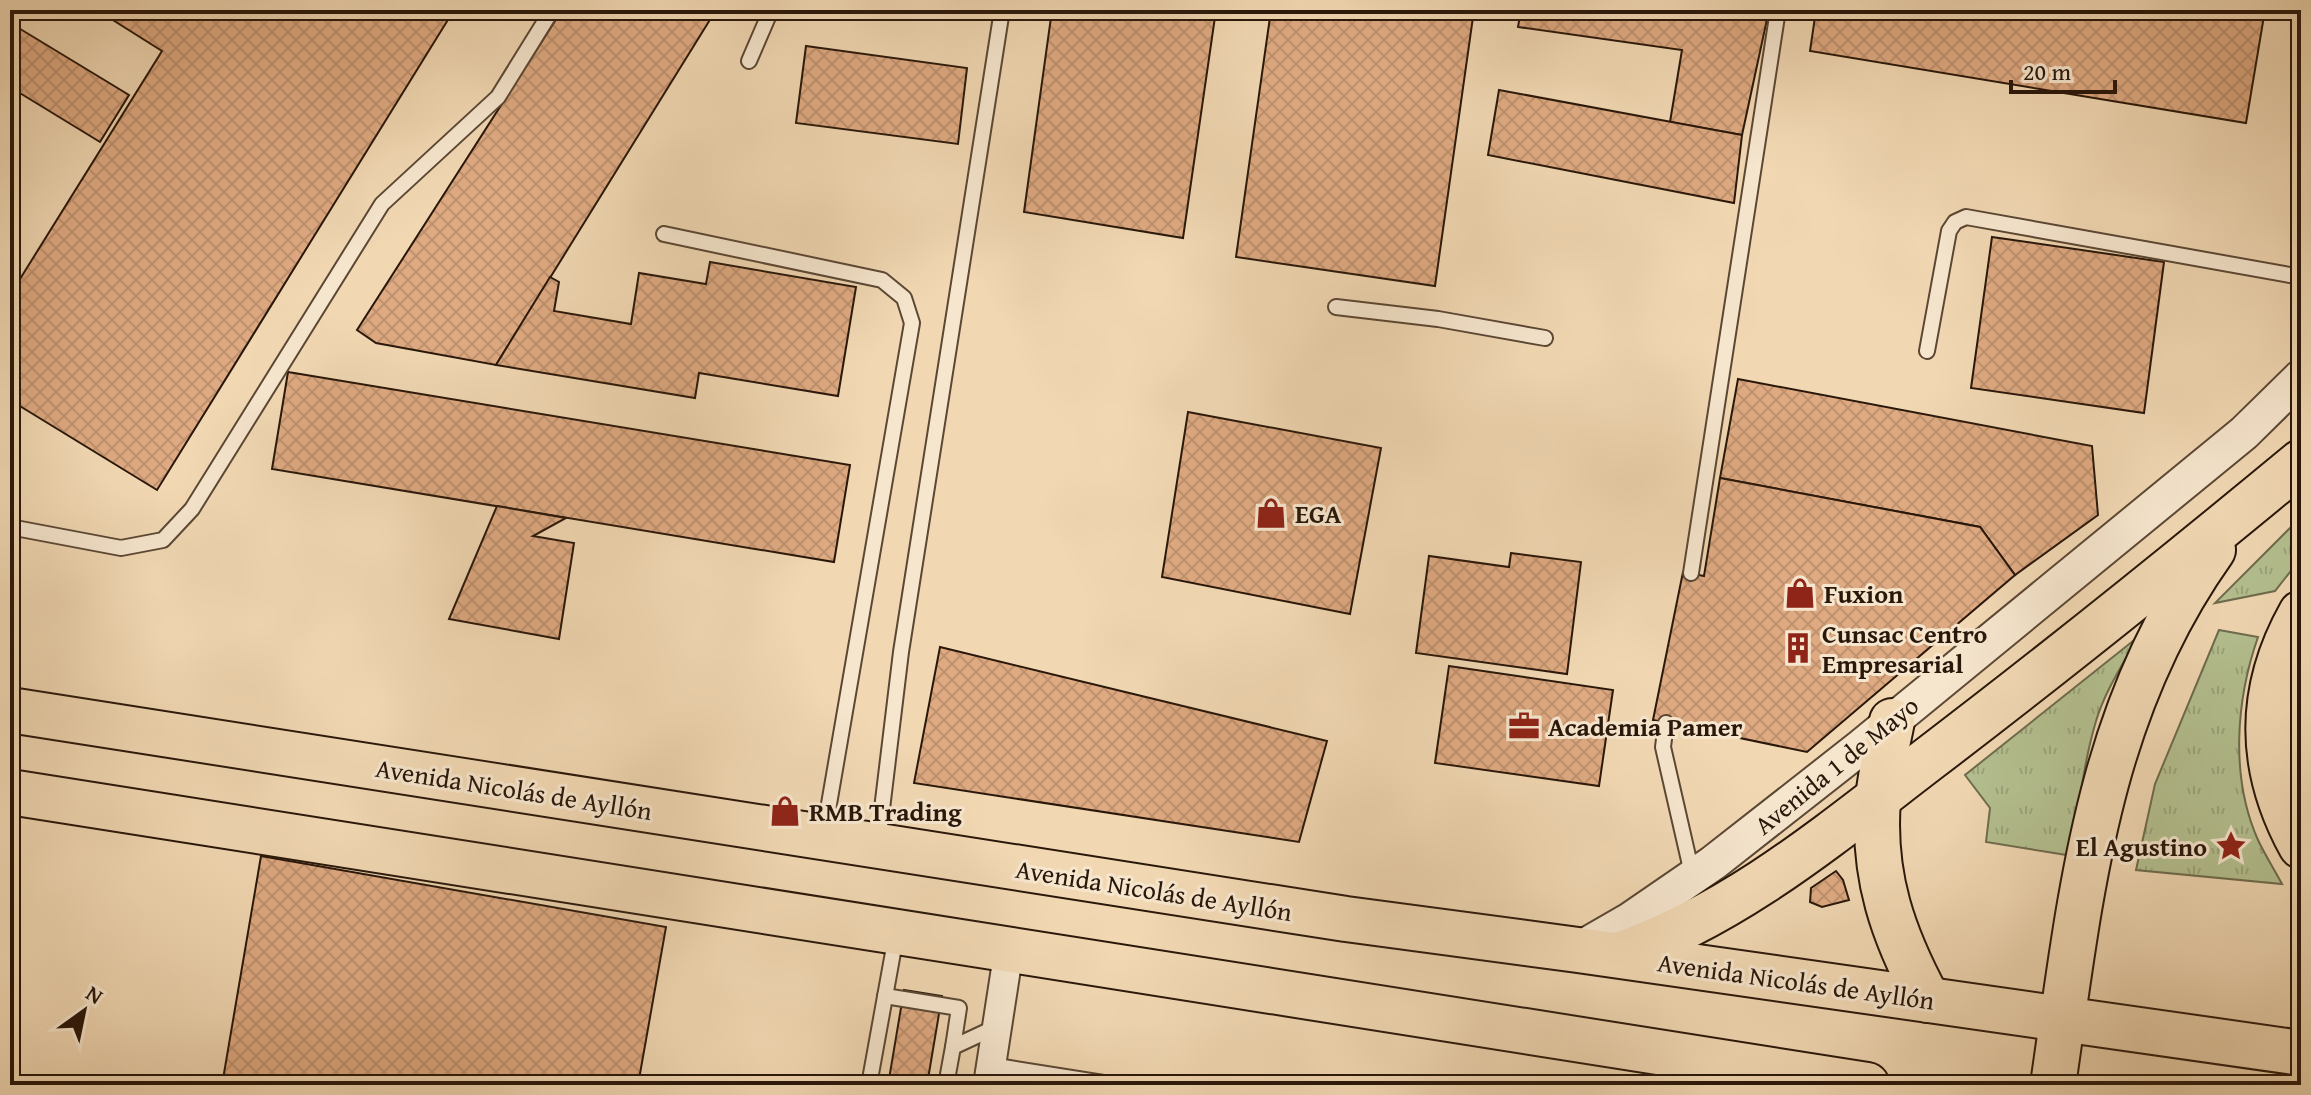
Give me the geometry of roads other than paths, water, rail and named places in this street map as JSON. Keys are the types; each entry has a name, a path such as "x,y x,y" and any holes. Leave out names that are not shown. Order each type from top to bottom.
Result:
{"main road":[{"path":"1598,952 1656,942 1763,882 2020,689 2301,462"},
{"path":"2053,1085 2094,827 2107,771 2126,713 2150,656 2178,602 2211,552 2250,504"},
{"path":"2301,613 2267,724 2268,748 2279,796 2301,846"},
{"name":"Avenida Nicolás de Ayllón","path":"10,710 1346,919 2301,1053"},
{"path":"1892,721 1878,798 1876,834 1879,870 1887,906 1904,955 1928,1000"},
{"path":"10,792 1840,1083"}],"street":[{"name":"Avenida 1 de Mayo","path":"1598,952 1630,920 1693,878 1892,721 2244,433 2301,377"},
{"path":"990,1075 1009,949"}],"lane":[{"path":"10,527 121,548 163,540 192,509 382,204 498,97 552,10"},
{"path":"749,61 771,10"},
{"path":"877,846 901,652 1002,10"},
{"path":"1691,573 1778,10"},
{"path":"1927,351 1949,231 1955,222 1966,217 2301,277"},
{"path":"664,234 882,280 904,298 912,323 823,838"},
{"path":"1336,307 1438,319 1545,338"},
{"path":"1666,723 1663,747 1693,878"},
{"path":"869,1085 896,932"},
{"path":"885,996 959,1008 946,1085"},
{"path":"953,1047 996,1027"},
{"path":"990,1075 1116,1085"}],"place":[{"name":"EGA","path":"1271,513"},
{"name":"Fuxion","path":"1800,593"},
{"name":"Cunsac Centro Empresarial","path":"1798,648"},
{"name":"Academia Pamer","path":"1524,726"},
{"name":"RMB Trading","path":"785,811"},
{"name":"El Agustino","path":"2231,846"}]}
